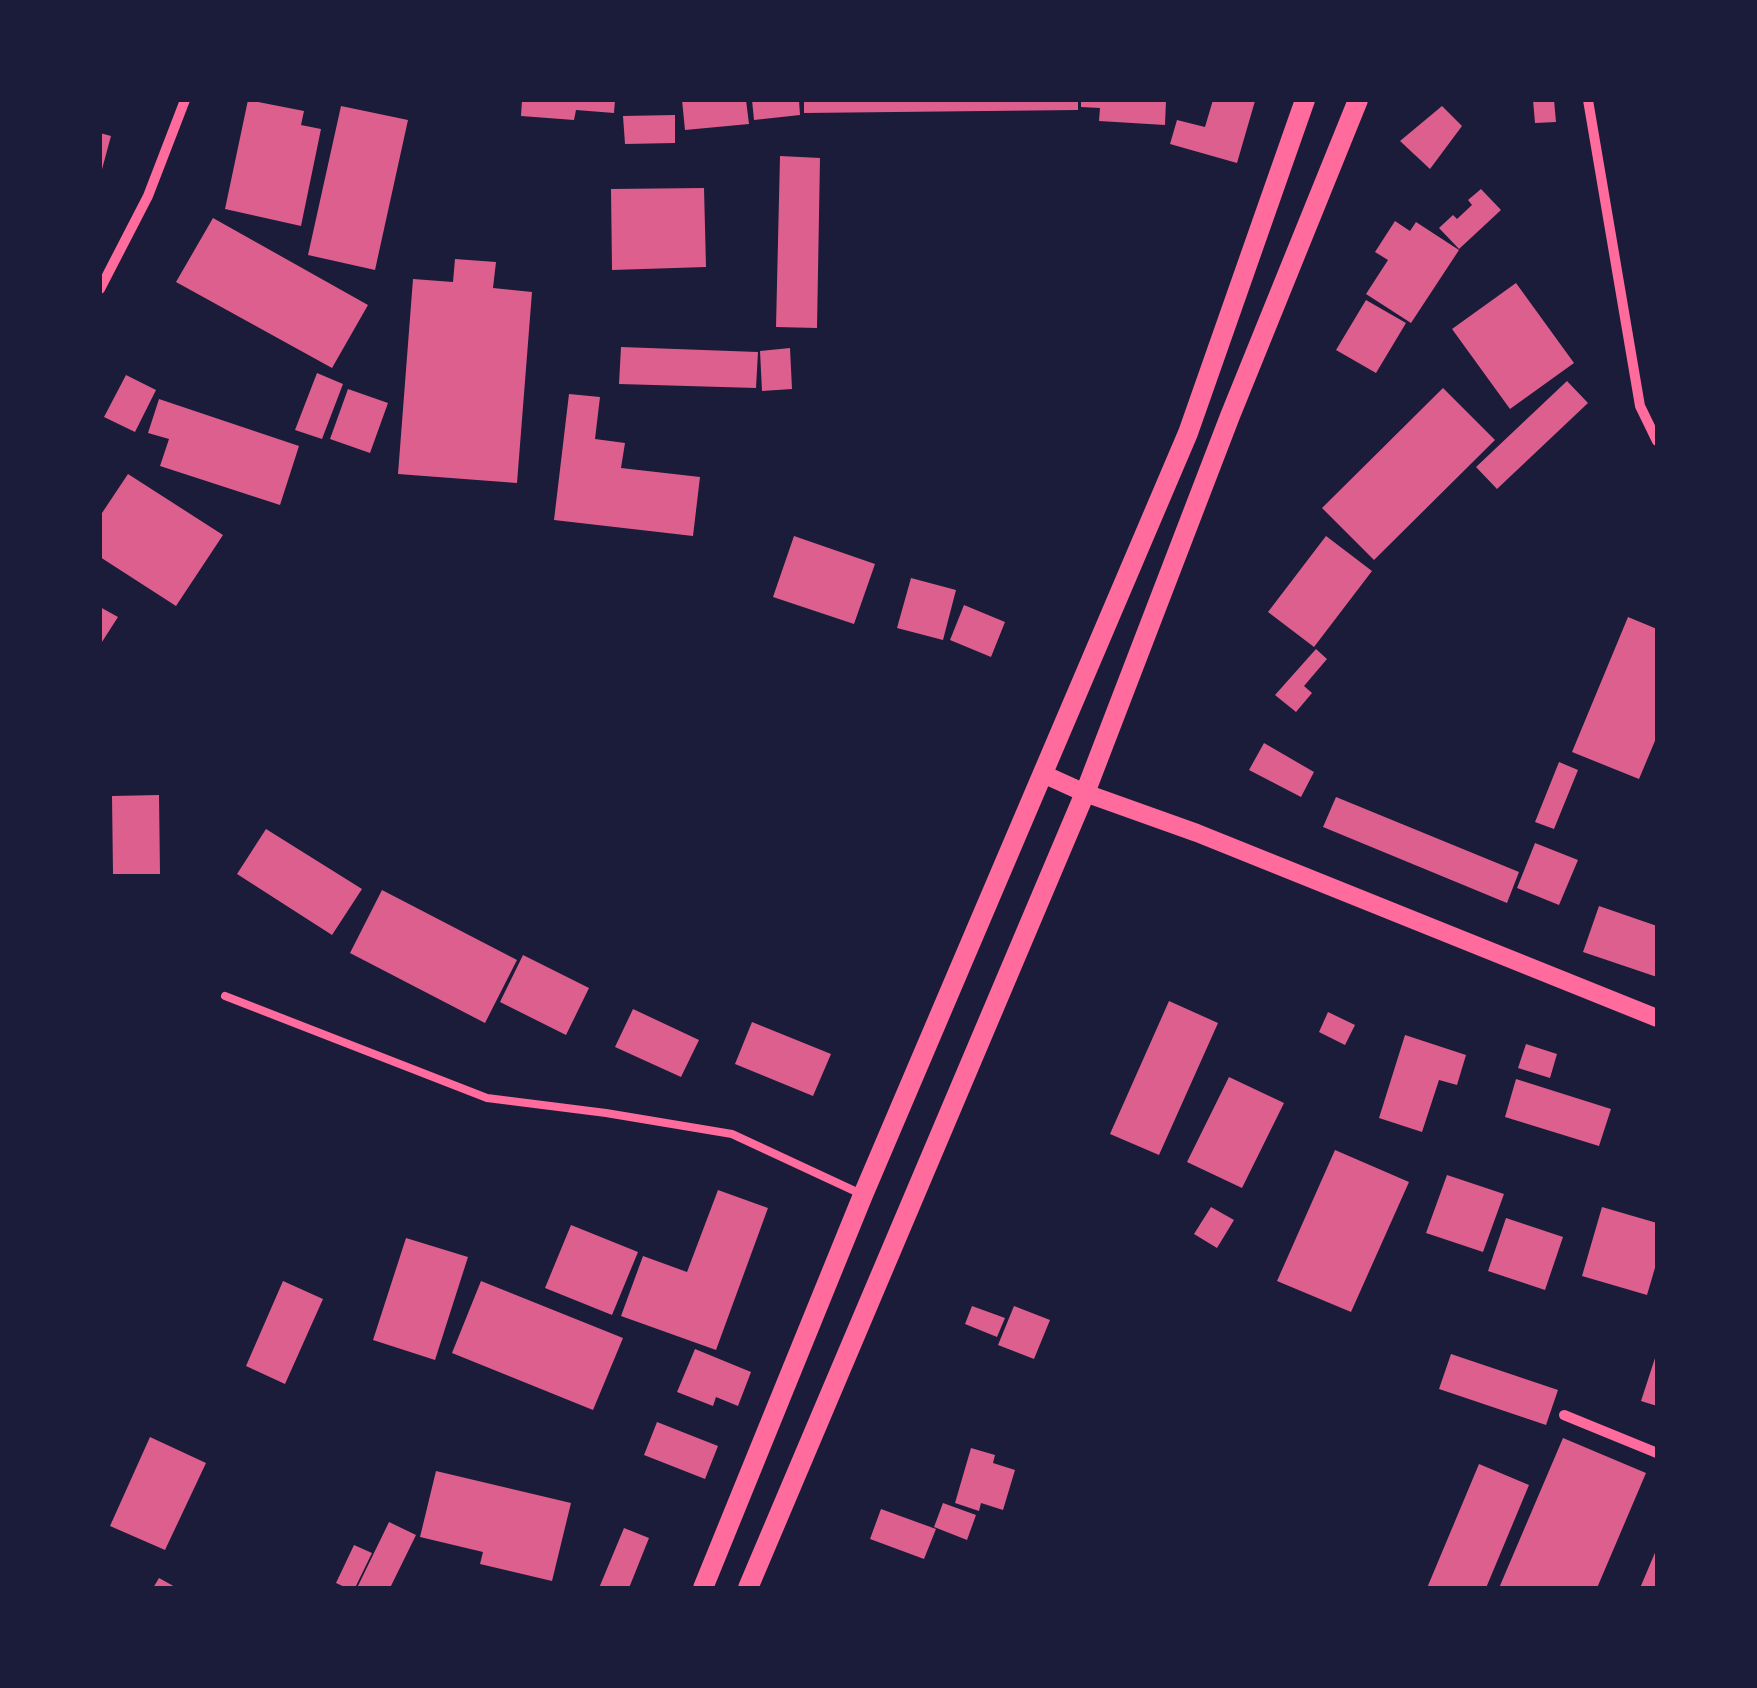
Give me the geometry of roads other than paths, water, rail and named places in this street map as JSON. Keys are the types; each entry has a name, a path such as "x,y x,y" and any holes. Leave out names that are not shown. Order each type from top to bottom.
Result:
{"main road":[{"path":"703,1588 864,1194 1188,433 1305,100"},
{"path":"748,1588 1085,792 1230,416 1358,100"}],"street":[{"path":"100,289 148,196 185,100"},
{"path":"1588,100 1640,406 1657,440"},
{"path":"1044,774 1657,1018"},
{"path":"1564,1414 1657,1453"}],"lane":[{"path":"225,996 487,1098 732,1134 864,1194"}]}
